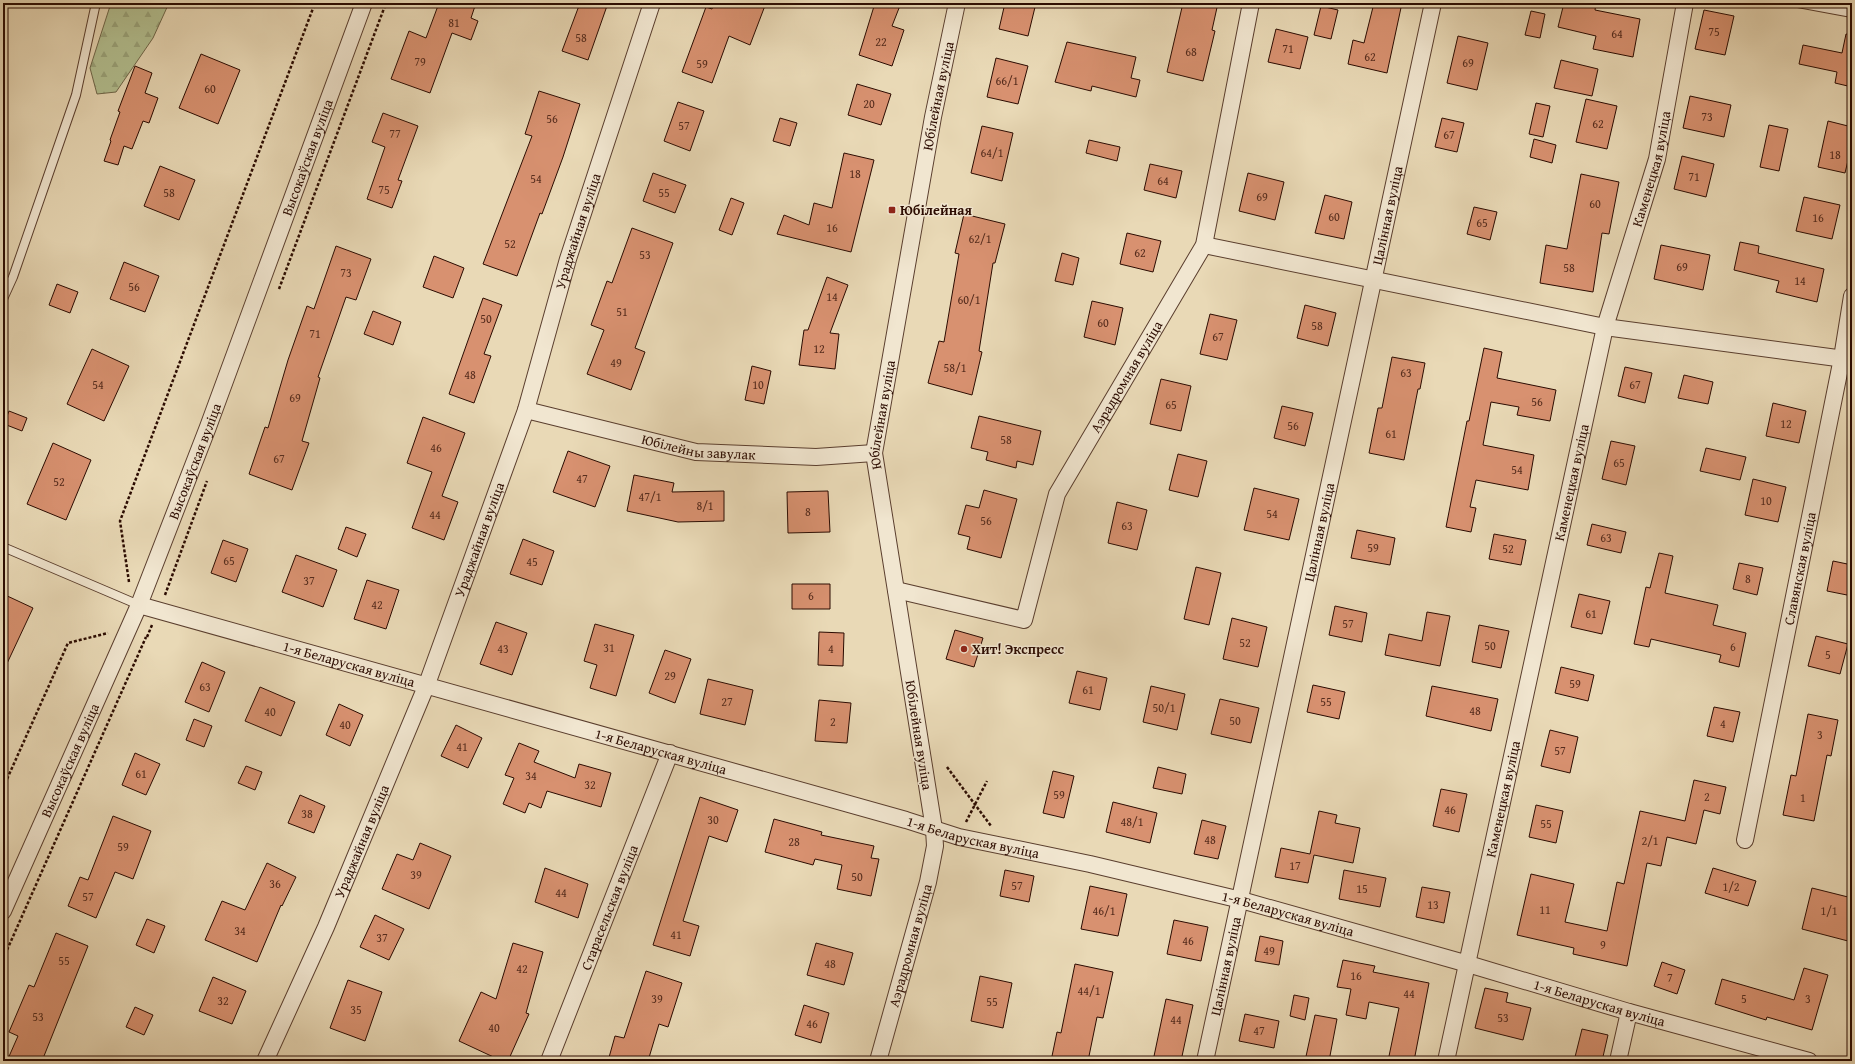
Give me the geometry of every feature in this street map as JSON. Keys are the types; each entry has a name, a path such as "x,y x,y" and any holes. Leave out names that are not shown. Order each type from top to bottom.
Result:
{"street":[{"name":"Высокаўская вуліца","path":"3,911 139,605 208,428 364,3"},
{"name":"Ураджайная вуліца","path":"265,1061 326,927 427,684 526,410 568,259 652,3"},
{"name":"Юбілейная вуліца","path":"934,829 874,453 933,117 957,3"},
{"name":"Аэрадромная вуліца","path":"896,590 1024,620 1057,494 1204,245 1251,3"},
{"name":"Цалінная вуліца","path":"1205,1061 1241,900 1433,3"},
{"name":"Каменецкая вуліца","path":"1446,1061 1605,327 1656,159 1684,3"},
{"path":"1204,245 1605,327 1847,359"},
{"name":"Славянская вуліца","path":"1745,840 1847,359 1852,296"},
{"name":"Юбілейны завулак","path":"526,410 696,452 816,457 874,453"},
{"name":"1-я Беларуская вуліца","path":"139,605 427,684 958,837 1006,846 1241,900 1468,964 1629,1012 1809,1061"},
{"name":"Старасельская вуліца","path":"549,1061 670,753"},
{"name":"Аэрадромная вуліца","path":"878,1061 928,882 935,846 934,829"},
{"path":"1618,1061 1629,1012"}],"lane":[{"path":"3,299 13,277 76,95 96,3"},
{"path":"1798,3 1852,13"},
{"path":"3,547 139,605"}],"path":[{"path":"139,605 130,585 120,522 315,3"},
{"path":"947,767 1006,846"},
{"path":"958,837 986,782"}],"green space":[{"path":"111,3 169,3 153,38 116,92 97,94 90,68"}],"building":[{"path":"439,3 476,3 471,18 478,21 471,40 452,33 430,93 391,79 409,31 426,38"},
{"path":"580,3 608,3 588,60 562,51"},
{"path":"714,3 766,3 750,45 729,36 712,83 682,72 706,7 712,9"},
{"path":"875,3 901,3 892,26 904,30 892,66 859,55"},
{"path":"1005,3 1036,3 1028,36 999,29"},
{"path":"1183,3 1218,3 1212,30 1215,31 1203,81 1167,72"},
{"path":"1374,3 1402,3 1387,73 1348,64 1353,40 1364,43"},
{"path":"1564,3 1596,3 1595,10 1640,19 1633,57 1593,49 1596,36 1558,27"},
{"path":"1321,6 1338,10 1331,39 1314,35"},
{"path":"1704,10 1734,16 1725,55 1695,49"},
{"path":"1531,11 1545,14 1540,38 1525,35"},
{"path":"1276,29 1308,37 1300,69 1268,62"},
{"path":"1846,34 1852,35 1852,87 1835,83 1837,72 1799,64 1803,45 1842,53"},
{"path":"1458,36 1488,43 1477,90 1447,83"},
{"path":"1067,42 1136,57 1131,78 1140,80 1136,97 1092,86 1091,91 1055,82"},
{"path":"201,54 240,70 218,124 179,108"},
{"path":"996,58 1028,66 1018,104 987,97"},
{"path":"1561,60 1598,69 1592,96 1554,88"},
{"path":"135,66 152,73 145,93 158,98 149,123 143,121 132,149 124,146 118,165 104,161 120,112 118,111"},
{"path":"857,84 891,94 881,125 848,115"},
{"path":"539,91 580,104 563,157 542,214 540,213 517,276 483,264 532,136 525,134"},
{"path":"1690,96 1731,105 1724,137 1683,128"},
{"path":"1586,99 1617,106 1607,149 1576,142"},
{"path":"678,102 704,111 690,151 664,141"},
{"path":"1536,103 1550,106 1543,137 1529,134"},
{"path":"383,113 418,126 398,180 402,181 392,208 367,199 385,147 372,142"},
{"path":"780,118 797,123 790,146 773,141"},
{"path":"1442,118 1464,123 1457,152 1435,147"},
{"path":"1828,121 1852,127 1852,144 1845,173 1818,167"},
{"path":"1769,125 1788,129 1779,171 1760,167"},
{"path":"982,126 1013,133 1002,181 971,173"},
{"path":"1534,139 1556,145 1552,163 1530,157"},
{"path":"1089,140 1120,147 1117,161 1086,153"},
{"path":"844,153 874,160 851,252 777,234 784,215 809,225 814,203 832,208"},
{"path":"1682,156 1714,164 1706,197 1674,189"},
{"path":"1150,164 1182,171 1176,198 1144,190"},
{"path":"160,166 195,180 179,220 144,206"},
{"path":"653,173 686,185 675,213 643,201"},
{"path":"1248,173 1284,182 1275,220 1239,211"},
{"path":"1581,174 1619,182 1609,234 1602,233 1593,292 1540,283 1546,245 1567,249"},
{"path":"1325,195 1352,202 1344,239 1315,233"},
{"path":"1804,197 1840,205 1832,239 1796,231"},
{"path":"731,198 744,203 732,235 719,230"},
{"path":"1474,207 1497,212 1490,240 1467,234"},
{"path":"964,214 1005,224 995,263 993,263 979,351 982,352 972,395 928,383 939,341 944,342 959,254 955,253"},
{"path":"632,228 673,243 635,348 645,352 631,390 587,374 604,330 591,325 607,281 612,283"},
{"path":"1127,233 1161,241 1153,272 1120,264"},
{"path":"1740,242 1759,246 1758,253 1824,269 1817,302 1776,292 1779,281 1734,270"},
{"path":"1661,245 1710,255 1703,290 1654,279"},
{"path":"336,246 371,259 356,300 346,297 318,377 320,378 302,441 309,443 292,490 249,474 265,427 268,428 288,360 307,306 314,309"},
{"path":"1062,253 1079,258 1073,285 1055,281"},
{"path":"434,256 464,268 453,298 423,287"},
{"path":"124,262 159,276 145,312 110,299"},
{"path":"827,277 848,285 830,333 839,334 835,369 799,365 804,330 808,330"},
{"path":"57,284 78,292 70,313 49,305"},
{"path":"483,298 502,305 484,354 491,356 474,403 449,394"},
{"path":"1092,301 1123,308 1115,345 1084,337"},
{"path":"1305,305 1336,313 1328,346 1297,338"},
{"path":"373,311 401,322 393,345 364,334"},
{"path":"1210,314 1237,320 1227,360 1200,354"},
{"path":"1484,348 1502,352 1497,378 1556,390 1550,421 1517,415 1519,407 1491,402 1483,445 1534,455 1528,490 1476,480 1470,507 1476,508 1471,532 1446,527 1467,421 1469,421"},
{"path":"92,349 129,366 104,421 67,404"},
{"path":"1392,357 1425,363 1420,389 1418,389 1404,460 1369,453 1378,408 1382,408"},
{"path":"752,366 771,371 764,404 745,400"},
{"path":"1625,367 1652,373 1645,403 1618,396"},
{"path":"1684,375 1713,382 1708,404 1678,398"},
{"path":"1161,379 1191,386 1181,431 1150,424"},
{"path":"1773,403 1806,411 1799,443 1766,436"},
{"path":"1282,406 1313,413 1305,446 1274,438"},
{"path":"9,411 27,418 22,431 4,424"},
{"path":"979,416 1041,431 1033,465 1017,461 1016,468 986,460 988,452 971,448"},
{"path":"423,417 465,433 442,496 458,502 444,540 412,528 432,472 407,463"},
{"path":"1611,441 1635,446 1626,485 1602,479"},
{"path":"53,443 91,460 66,520 27,504"},
{"path":"1706,448 1746,457 1740,480 1700,471"},
{"path":"568,451 610,466 595,507 553,492"},
{"path":"1178,454 1207,461 1198,497 1169,490"},
{"path":"634,475 674,483 672,492 724,491 724,521 678,522 627,511"},
{"path":"1753,479 1786,487 1778,522 1745,515"},
{"path":"1254,488 1299,499 1289,540 1244,530"},
{"path":"984,490 1017,499 1001,558 967,549 970,537 958,534 966,505 979,508"},
{"path":"828,491 830,532 788,533 787,492"},
{"path":"1117,502 1147,510 1137,550 1108,543"},
{"path":"1592,524 1626,532 1621,553 1587,545"},
{"path":"346,527 366,534 357,557 338,549"},
{"path":"1357,530 1395,538 1390,565 1351,558"},
{"path":"1494,534 1526,540 1521,565 1489,559"},
{"path":"523,539 554,551 542,585 510,574"},
{"path":"223,540 248,549 236,582 211,573"},
{"path":"1659,553 1673,556 1665,593 1718,605 1713,625 1746,633 1739,667 1719,662 1721,655 1651,639 1649,647 1634,644 1646,587 1650,588"},
{"path":"296,555 337,570 323,607 282,592"},
{"path":"1833,561 1852,565 1852,596 1827,591"},
{"path":"1739,563 1763,568 1757,595 1733,589"},
{"path":"1196,567 1221,573 1209,625 1184,619"},
{"path":"367,580 399,590 386,629 354,619"},
{"path":"792,584 830,584 830,609 792,609"},
{"path":"3,594 33,608 3,672"},
{"path":"1579,594 1610,601 1602,634 1571,627"},
{"path":"1335,606 1367,613 1362,642 1329,635"},
{"path":"1427,612 1450,616 1440,666 1385,655 1389,634 1422,641"},
{"path":"1232,618 1267,627 1258,667 1223,659"},
{"path":"496,622 527,633 512,675 480,664"},
{"path":"595,624 634,635 616,696 590,688 597,665 584,661"},
{"path":"1479,625 1509,631 1501,668 1472,662"},
{"name":"Хит! Экспресс","path":"955,630 983,638 974,667 946,659"},
{"path":"819,632 844,633 843,666 818,665"},
{"path":"1816,636 1848,644 1840,674 1808,666"},
{"path":"665,650 691,659 675,703 649,693"},
{"path":"202,662 225,672 209,712 185,702"},
{"path":"1561,667 1594,675 1588,701 1555,693"},
{"path":"1077,671 1107,678 1100,710 1069,703"},
{"path":"708,679 753,690 745,725 700,714"},
{"path":"1313,685 1345,692 1339,719 1307,712"},
{"path":"1151,686 1185,694 1177,730 1143,722"},
{"path":"1432,686 1498,699 1491,731 1426,716"},
{"path":"260,687 295,702 281,736 245,721"},
{"path":"1220,699 1259,708 1251,743 1211,734"},
{"path":"819,700 851,703 847,743 815,741"},
{"path":"339,704 363,715 350,746 326,735"},
{"path":"1714,707 1740,712 1733,742 1707,736"},
{"path":"1808,714 1838,720 1831,756 1827,755 1814,821 1783,815 1791,775 1796,776"},
{"path":"194,719 212,726 204,747 186,740"},
{"path":"456,725 482,738 468,768 441,756"},
{"path":"1550,730 1578,737 1570,773 1541,766"},
{"path":"519,743 539,751 534,762 575,778 579,764 611,773 601,807 547,791 541,808 529,803 525,813 503,804 514,778 505,775"},
{"path":"135,753 160,764 146,795 122,785"},
{"path":"246,766 262,772 255,790 238,783"},
{"path":"1158,767 1186,774 1182,794 1153,788"},
{"path":"1053,771 1074,776 1064,818 1043,813"},
{"path":"1694,780 1726,787 1720,814 1704,810 1696,844 1667,837 1661,866 1647,863 1627,966 1573,954 1574,948 1517,935 1531,874 1574,884 1565,922 1607,931 1617,882 1624,884 1640,811 1685,821"},
{"path":"1441,789 1467,794 1459,832 1433,826"},
{"path":"300,795 325,806 314,833 288,823"},
{"path":"700,797 738,810 727,842 709,836 683,921 699,926 690,956 653,945"},
{"path":"1113,802 1157,813 1150,843 1106,832"},
{"path":"1536,805 1563,811 1556,843 1529,837"},
{"path":"1319,811 1337,815 1335,823 1360,828 1353,863 1314,855 1308,883 1275,877 1281,848 1310,854"},
{"path":"113,816 151,831 133,879 115,872 96,918 68,906 80,877 88,880"},
{"path":"774,819 822,832 821,835 874,846 871,858 879,859 871,896 837,889 842,865 815,859 813,865 765,852"},
{"path":"1202,820 1226,826 1218,859 1194,854"},
{"path":"420,843 451,856 429,909 382,889 397,854 413,860"},
{"path":"267,863 296,877 282,906 281,905 257,962 205,940 222,901 245,910"},
{"path":"545,868 588,884 578,918 535,902"},
{"path":"1713,868 1756,881 1748,906 1705,893"},
{"path":"1005,870 1034,876 1029,902 1000,896"},
{"path":"1344,870 1386,878 1380,907 1339,899"},
{"path":"1090,886 1127,894 1118,936 1081,929"},
{"path":"1422,887 1450,892 1444,923 1416,917"},
{"path":"1812,888 1852,898 1852,924 1848,941 1802,929"},
{"path":"375,915 404,929 389,960 360,947"},
{"path":"147,919 165,926 154,953 136,945"},
{"path":"1174,920 1208,927 1201,961 1167,954"},
{"path":"56,933 88,946 42,1061 7,1061 18,1036 9,1032 29,985 34,987"},
{"path":"1260,936 1283,941 1279,965 1255,961"},
{"path":"513,943 543,952 526,1013 529,1014 508,1061 502,1061 459,1041 481,992 496,999"},
{"path":"816,943 853,953 844,985 807,975"},
{"path":"1343,960 1375,966 1373,972 1429,983 1414,1061 1388,1061 1399,1008 1369,1002 1366,1019 1346,1015 1351,989 1337,987"},
{"path":"1662,962 1685,970 1677,994 1654,986"},
{"path":"1075,964 1113,972 1103,1018 1097,1017 1088,1061 1051,1061 1057,1032 1061,1033"},
{"path":"1804,968 1828,975 1812,1030 1767,1017 1766,1020 1715,1004 1722,979 1794,1000"},
{"path":"646,971 682,983 668,1027 659,1024 648,1061 608,1061 615,1036 624,1038"},
{"path":"980,976 1012,983 1003,1028 971,1021"},
{"path":"213,977 246,991 232,1024 199,1011"},
{"path":"348,980 382,992 365,1041 330,1028"},
{"path":"1485,988 1508,993 1506,1002 1531,1008 1523,1040 1475,1028"},
{"path":"1294,995 1309,998 1305,1020 1290,1016"},
{"path":"1166,999 1193,1005 1181,1061 1153,1061"},
{"path":"804,1005 829,1013 821,1043 795,1035"},
{"path":"135,1007 153,1015 144,1035 126,1027"},
{"path":"1245,1014 1279,1021 1274,1048 1239,1041"},
{"path":"1315,1015 1337,1019 1329,1061 1305,1061"},
{"path":"1582,1029 1608,1035 1602,1061 1574,1061"}],"place":[{"name":"Юбілейная","path":"892,210"},
{"name":"Хит! Экспресс","path":"964,649"}]}
